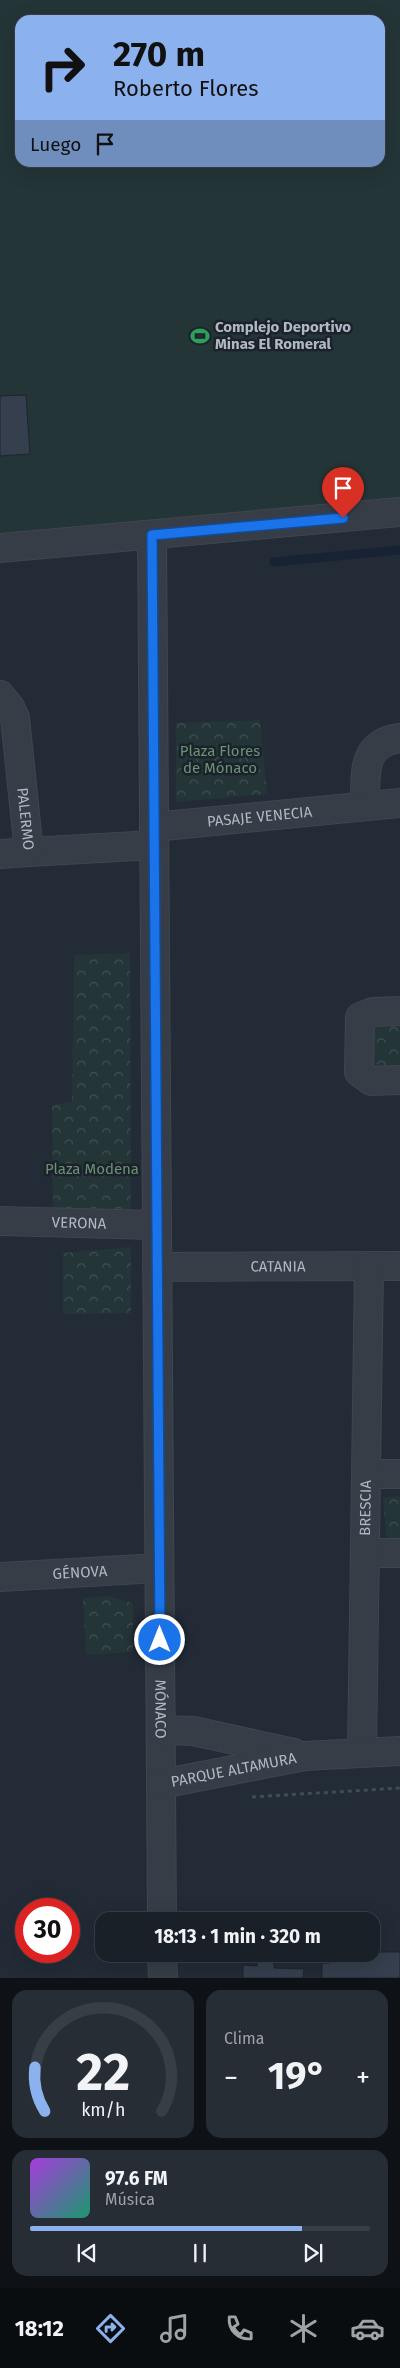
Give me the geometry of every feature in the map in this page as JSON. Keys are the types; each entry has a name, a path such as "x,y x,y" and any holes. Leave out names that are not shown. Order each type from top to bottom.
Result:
{"street":[{"path":"0,548 400,512"},
{"name":"MÓNACO","path":"152,535 162,1912"},
{"name":"PALERMO","path":"0,695 10,707 15,718 29,852 154,836"},
{"path":"364,806 368,760 377,747 386,741 400,738"},
{"name":"PASAJE VENECIA","path":"154,836 364,806 400,803"},
{"path":"0,854 29,852"},
{"path":"400,1010 373,1012 360,1017 359,1072 371,1081 400,1080"},
{"name":"VERONA","path":"0,1221 157,1225"},
{"name":"BRESCIA","path":"362,1752 369,1266"},
{"name":"CATANIA","path":"157,1267 400,1266"},
{"path":"366,1474 400,1474"},
{"path":"365,1553 400,1553"},
{"name":"GÉNOVA","path":"0,1577 160,1568"},
{"name":"PARQUE ALTAMURA","path":"161,1730 193,1731 305,1756"},
{"name":"PARQUE ALTAMURA","path":"161,1784 305,1756 400,1751"},
{"path":"162,1962 163,1978"}],"path":[{"path":"244,1797 400,1788"}],"green space":[{"name":"Complejo Deportivo Minas El Romeral","path":"0,0 400,0 400,510 0,541"},
{"name":"Plaza Flores de Mónaco","path":"260,720 267,794 176,802 176,723"},
{"name":"Plaza Modena","path":"130,953 131,1209 53,1208 52,1105 72,1102 74,955"},
{"path":"386,1021 400,1021 400,1070 390,1071 371,1062 369,1033"},
{"path":"131,1247 131,1313 63,1314 63,1253"},
{"path":"400,1496 400,1540 387,1542 383,1498"},
{"path":"108,1596 133,1603 133,1652 86,1655 83,1598"}],"building":[{"path":"26,395 30,454 0,456 0,396"},
{"path":"380,1952 400,1952 400,1978 322,1978 322,1963 380,1962"},
{"path":"258,1962 274,1962 274,1968 304,1969 303,1978 243,1978 243,1965 257,1966"}],"waterway":[{"path":"274,562 400,550"}],"place":[{"name":"Complejo Deportivo Minas El Romeral","path":"200,336"}],"route":[{"path":"160,1640 152,535 343,518"}]}
